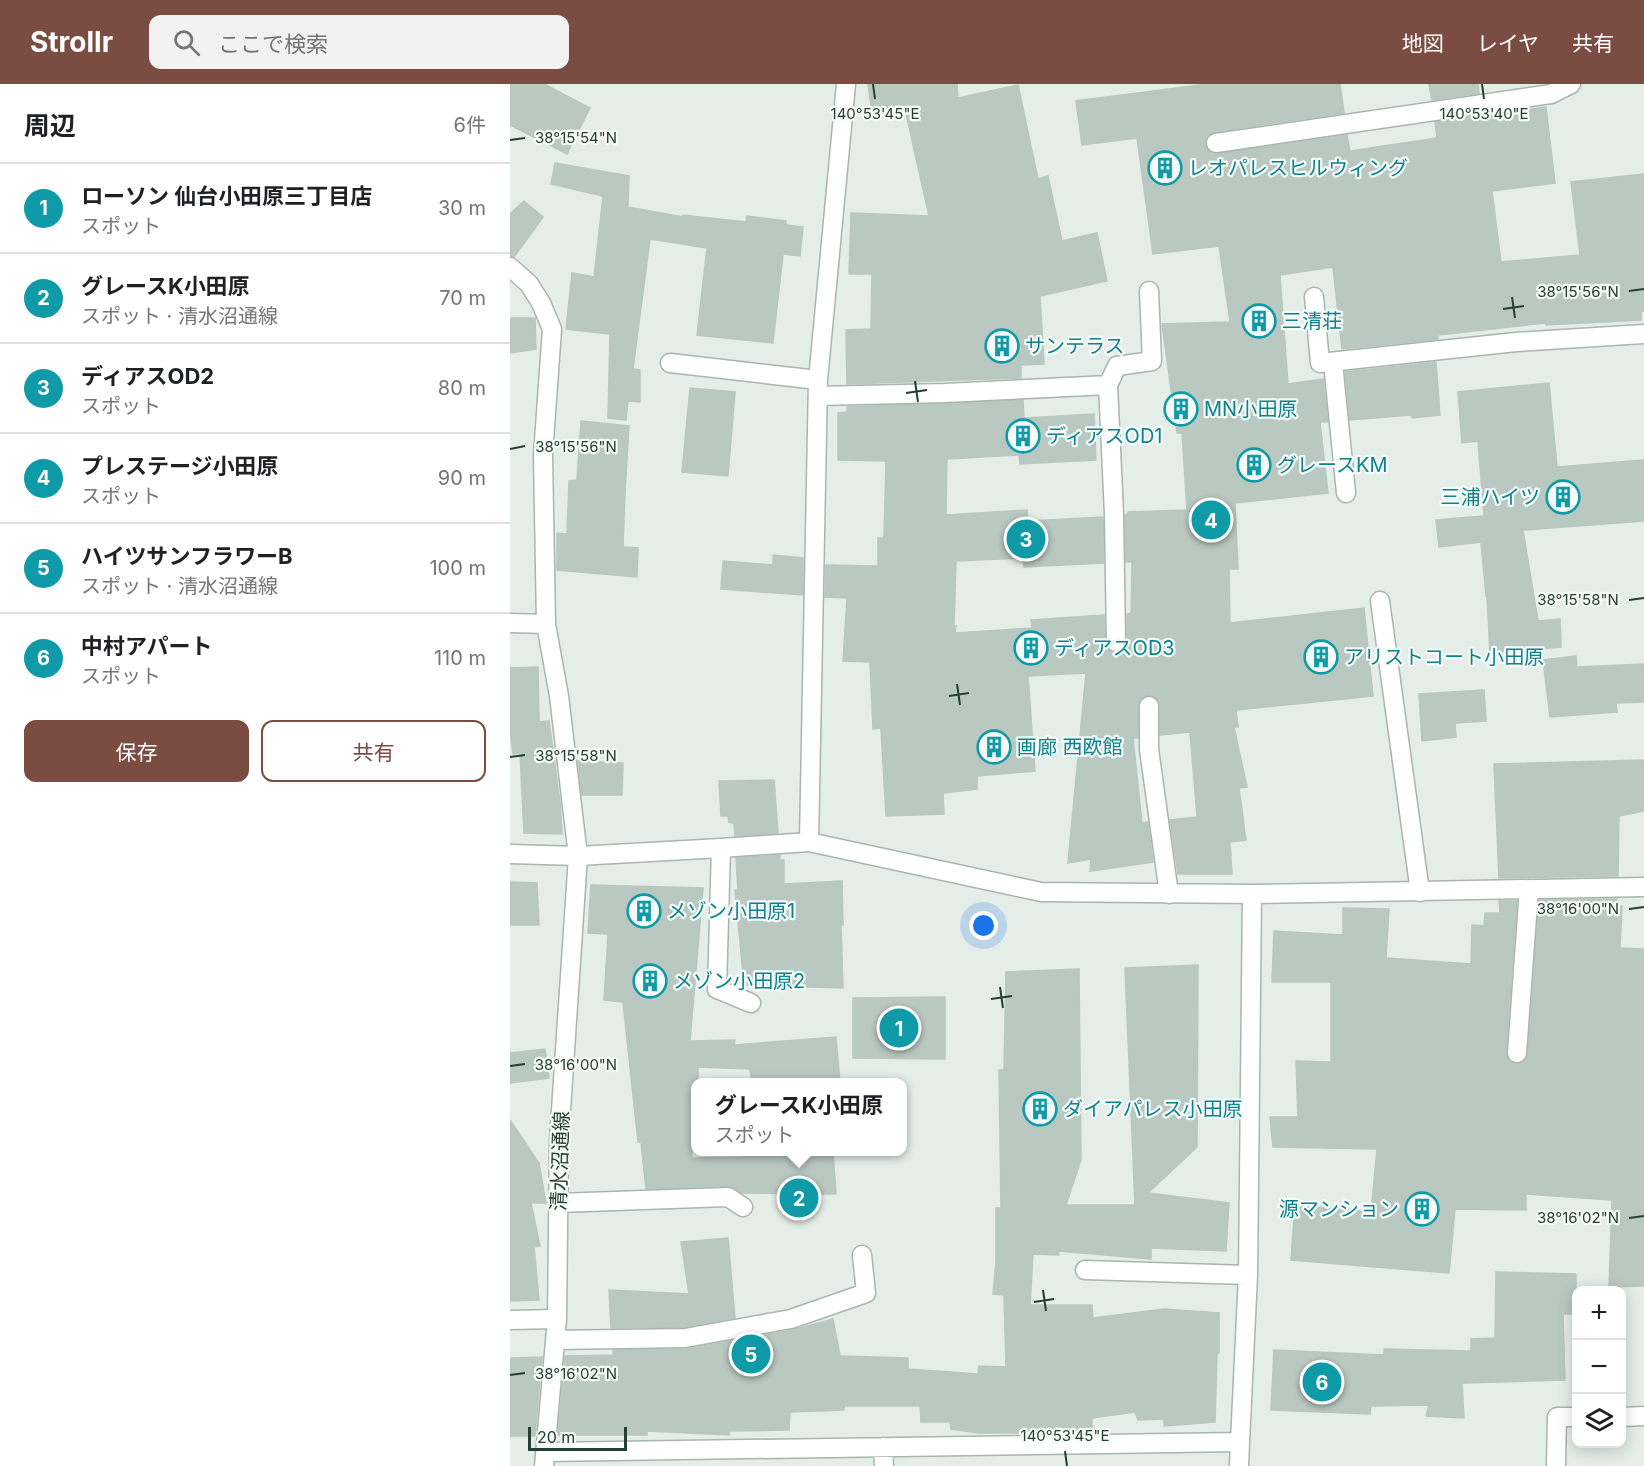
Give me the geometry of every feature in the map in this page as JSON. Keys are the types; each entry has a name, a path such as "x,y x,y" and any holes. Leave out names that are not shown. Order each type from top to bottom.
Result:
{"street":[{"path":"809,842 818,388 846,84"},
{"path":"1216,143 1551,94 1571,84"},
{"name":"清水沼通線","path":"510,267 529,284 541,303 552,329 543,455 546,624 559,696 578,856 559,1140 556,1340 545,1459"},
{"path":"1116,642 1114,514 1108,385 1117,366 1152,361 1149,291"},
{"path":"1314,297 1320,363 1516,342 1644,334"},
{"path":"670,363 818,388 945,393 1108,385"},
{"path":"1333,363 1346,493"},
{"path":"1380,601 1419,891"},
{"path":"510,623 546,624"},
{"path":"1149,706 1149,749 1169,894"},
{"path":"510,854 578,856 809,842 1041,892 1252,894 1644,887"},
{"path":"721,848 717,989 751,1003"},
{"path":"1517,1053 1529,890"},
{"path":"1239,1466 1248,1275 1252,894"},
{"path":"558,1203 728,1197 743,1207"},
{"path":"556,1340 685,1338 791,1318 866,1293 862,1254"},
{"path":"1085,1270 1248,1275"},
{"path":"510,1320 557,1318"},
{"path":"1626,1416 1644,1416"},
{"path":"1556,1466 1557,1417 1572,1417"},
{"path":"545,1459 883,1447 1240,1442"},
{"path":"883,1447 884,1466"}],"building":[{"path":"510,84 544,84 590,108 567,154 510,125"},
{"path":"868,84 957,84 958,98 1018,85 1038,179 1048,176 1062,241 1097,233 1107,281 1040,296 1044,364 1021,365 1021,378 847,384 846,330 871,329 872,274 849,274 851,213 929,216 905,109 933,103 872,113"},
{"path":"1208,84 1340,84 1344,113 1214,132 1206,138 1205,145 1212,154 1347,135 1350,151 1437,138 1435,122 1546,107 1555,183 1492,191 1501,262 1580,255 1571,182 1644,174 1644,311 1641,312 1641,320 1546,325 1545,323 1438,335 1438,339 1342,349 1333,267 1280,275 1288,384 1323,379 1328,422 1320,422 1328,493 1235,503 1238,569 1229,569 1230,623 1364,608 1373,696 1236,710 1238,727 1234,727 1247,787 1239,788 1246,840 1230,842 1232,874 1178,874 1170,820 1197,817 1190,732 1160,735 1159,701 1150,695 1144,696 1139,701 1138,738 1133,738 1142,823 1148,822 1153,862 1090,871 1091,859 1068,863 1086,673 1028,676 1035,771 977,776 977,789 943,793 944,814 886,816 881,728 873,729 870,662 843,661 847,598 825,597 826,565 878,566 878,538 884,538 886,461 838,460 838,413 847,412 847,407 1023,400 1024,418 1094,414 1096,460 1020,464 1019,455 947,459 946,515 1027,510 1028,521 1103,517 1104,563 1024,567 1023,558 956,561 954,626 956,626 955,633 1032,628 1031,620 1104,615 1106,647 1111,652 1122,651 1127,642 1127,614 1131,613 1132,562 1126,562 1125,515 1128,512 1187,510 1182,433 1177,433 1162,324 1230,322 1219,246 1153,254 1137,138 1082,145 1076,101"},
{"path":"1429,84 1478,84 1479,93 1432,100"},
{"path":"555,163 629,176 628,207 683,217 683,215 746,222 747,216 786,221 786,225 803,227 800,256 783,254 773,343 697,335 707,248 650,239 633,369 640,370 640,402 628,401 626,420 608,418 610,334 566,329 572,273 594,277 603,196 551,184"},
{"path":"524,201 543,217 514,257 510,256 510,214"},
{"path":"510,318 535,318 536,349 510,353"},
{"path":"1436,362 1440,415 1350,420 1345,372"},
{"path":"1549,383 1557,467 1644,460 1644,521 1523,530 1538,621 1560,619 1561,647 1490,653 1481,542 1439,547 1436,520 1484,516 1478,441 1462,443 1458,392"},
{"path":"690,388 735,392 728,476 682,472"},
{"path":"581,421 629,426 623,547 638,548 637,577 557,570 557,533 567,534 569,481 577,480"},
{"path":"773,555 803,558 803,595 721,589 723,561 773,565"},
{"path":"1576,656 1577,667 1644,664 1644,702 1616,703 1617,712 1550,717 1543,660"},
{"path":"538,667 539,722 549,721 562,834 524,833 520,753 513,754 510,731 510,668"},
{"path":"1484,690 1486,721 1455,723 1456,737 1422,741 1419,694"},
{"path":"1644,760 1644,811 1619,816 1618,876 1499,878 1494,764"},
{"path":"578,761 623,763 622,795 582,795"},
{"path":"774,780 778,833 735,836 734,823 729,822 728,816 721,816 719,781"},
{"path":"780,855 780,860 784,860 784,884 842,881 843,988 744,985 735,890 738,890 736,858"},
{"path":"510,882 537,883 539,925 510,925"},
{"path":"591,885 703,888 690,1041 735,1040 734,1045 836,1037 840,1078 751,1078 750,1069 698,1067 698,1078 691,1078 691,1156 692,1158 833,1156 836,1194 742,1193 728,1186 646,1189 641,1142 638,1142 623,1002 604,1000 608,934 588,933"},
{"path":"1617,899 1617,906 1622,906 1620,948 1644,949 1644,1286 1609,1286 1612,1200 1526,1194 1526,1210 1455,1209 1449,1273 1291,1260 1295,1205 1371,1212 1377,1149 1273,1147 1270,1117 1298,1117 1296,1061 1331,1062 1331,982 1272,982 1274,931 1343,935 1343,908 1389,909 1386,958 1471,964 1472,925 1484,926 1485,913 1500,913 1499,901 1517,901 1506,1052 1510,1062 1517,1064 1526,1060 1528,1054 1539,900"},
{"path":"1198,965 1197,1147 1148,1193 1229,1203 1226,1251 1151,1248 1151,1259 1058,1251 1059,1255 1033,1254 1030,1305 1092,1305 1093,1318 1164,1309 1219,1313 1215,1422 1164,1426 1164,1419 1138,1420 1135,1412 1092,1418 1092,1430 1024,1430 1024,1433 979,1433 951,1429 950,1422 921,1422 920,1406 844,1406 844,1410 790,1412 789,1430 729,1431 729,1435 647,1431 647,1435 558,1435 565,1356 613,1355 613,1350 687,1349 793,1330 833,1319 840,1356 908,1358 908,1369 978,1374 979,1366 1006,1367 1004,1295 993,1294 996,1262 996,1208 1001,1208 999,1070 1004,1070 1006,972 1079,969 1081,1160 1066,1205 1135,1205 1125,968"},
{"path":"945,997 945,1059 853,1058 853,998"},
{"path":"545,1049 549,1078 510,1083 510,1053"},
{"path":"510,1120 539,1163 546,1203 531,1203 540,1246 534,1247 539,1300 510,1301"},
{"path":"728,1238 735,1318 684,1327 611,1328 609,1290 689,1294 681,1242"},
{"path":"1496,1272 1576,1274 1576,1286 1572,1286 1572,1314 1563,1314 1565,1380 1462,1383 1464,1418 1426,1416 1429,1405 1371,1406 1370,1414 1271,1410 1274,1350 1384,1355 1384,1349 1471,1351 1471,1339 1495,1338"},
{"path":"542,1357 535,1436 510,1436 510,1358"}],"place":[{"name":"レオパレスヒルウィング","path":"1165,168"},
{"name":"三清荘","path":"1259,321"},
{"name":"サンテラス","path":"1002,346"},
{"name":"MN小田原","path":"1181,409"},
{"name":"ディアスOD1","path":"1023,436"},
{"name":"グレースKM","path":"1254,465"},
{"name":"三浦ハイツ","path":"1563,497"},
{"name":"プレステージ小田原","path":"1211,520"},
{"name":"ディアスOD2","path":"1026,539"},
{"name":"ディアスOD3","path":"1031,648"},
{"name":"アリストコート小田原","path":"1321,657"},
{"name":"画廊 西欧館","path":"994,747"},
{"name":"メゾン小田原1","path":"644,911"},
{"name":"メゾン小田原2","path":"650,981"},
{"name":"ローソン 仙台小田原三丁目店","path":"899,1028"},
{"name":"ダイアパレス小田原","path":"1040,1109"},
{"name":"グレースK小田原","path":"799,1198"},
{"name":"源マンション","path":"1422,1209"},
{"name":"ハイツサンフラワーB","path":"751,1354"},
{"name":"中村アパート","path":"1322,1382"}]}
